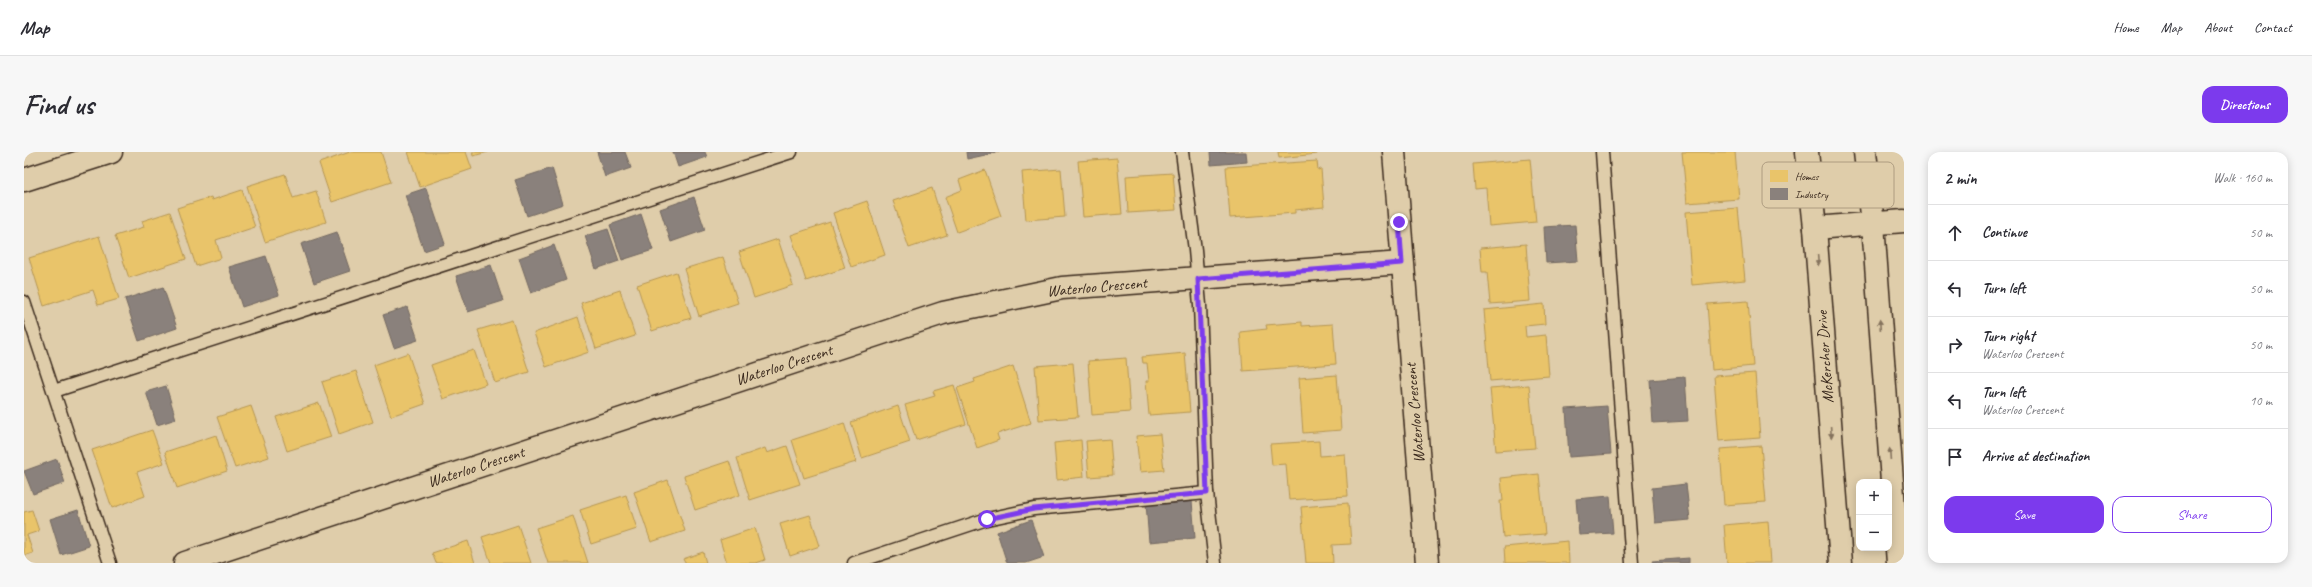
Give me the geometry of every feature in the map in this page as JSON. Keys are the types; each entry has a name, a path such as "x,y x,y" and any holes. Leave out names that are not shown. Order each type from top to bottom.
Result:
{"street":[{"path":"24,180 111,152"},
{"name":"Waterloo Crescent","path":"1394,152 1427,563"},
{"name":"McKercher Drive","path":"1807,152 1808,162"},
{"path":"1865,152 1866,162"},
{"name":"McKercher Drive","path":"1813,208 1841,563"},
{"path":"1871,208 1898,563"},
{"path":"1815,228 1904,221"},
{"name":"Waterloo Crescent","path":"185,563 943,312 1062,288 1402,263"}],"lane":[{"path":"54,391 791,152"},
{"path":"1182,152 1198,279 1207,493 1215,563"},
{"path":"1602,152 1632,563"},
{"path":"24,302 110,563"},
{"path":"854,563 987,519 1034,509 1207,493"}],"building: Homes":[{"path":"350,152 381,152 391,182 332,202 319,163"},
{"path":"408,152 466,152 472,169 420,187"},
{"path":"472,152 488,152 473,156"},
{"path":"1278,152 1317,152 1317,154 1279,158"},
{"path":"1682,152 1735,152 1739,199 1687,203"},
{"path":"1117,158 1122,214 1083,217 1078,161"},
{"path":"1530,159 1536,222 1489,226 1486,188 1475,189 1473,164"},
{"path":"1317,161 1318,170 1321,169 1324,207 1295,210 1295,213 1230,218 1226,167"},
{"path":"1061,169 1065,217 1026,220 1022,172"},
{"path":"985,170 1001,216 957,232 945,197 962,190 959,180"},
{"path":"1173,173 1176,210 1128,213 1126,176"},
{"path":"285,174 293,198 316,191 326,222 265,242 247,186"},
{"path":"932,188 947,235 909,248 893,201"},
{"path":"242,190 255,227 216,240 221,258 196,266 177,208 211,197 212,200"},
{"path":"867,201 885,255 851,267 833,213"},
{"path":"1738,208 1745,280 1692,285 1686,212"},
{"path":"170,212 186,259 129,278 115,236 144,227 142,221"},
{"path":"830,222 845,268 806,281 791,235"},
{"path":"99,236 119,299 98,305 93,290 44,306 29,258"},
{"path":"778,239 793,285 754,298 739,252"},
{"path":"1526,244 1530,301 1490,304 1487,272 1482,272 1480,248"},
{"path":"723,257 738,303 699,316 684,269"},
{"path":"676,272 691,318 652,331 637,285"},
{"path":"620,290 635,336 596,349 581,303"},
{"path":"1748,301 1753,366 1712,370 1707,304"},
{"path":"1544,304 1545,324 1525,326 1526,337 1546,335 1549,376 1490,381 1484,310"},
{"path":"578,317 589,352 546,367 534,333"},
{"path":"512,320 529,372 495,383 478,330"},
{"path":"1302,322 1302,326 1333,324 1336,364 1243,371 1240,332 1267,329 1266,325"},
{"path":"474,350 486,384 443,399 431,365"},
{"path":"408,353 425,404 391,416 374,365"},
{"path":"1185,353 1190,412 1149,415 1146,381 1149,381 1147,363 1143,363 1142,357"},
{"path":"1126,358 1130,412 1092,415 1088,361"},
{"path":"1073,363 1078,417 1039,420 1035,366"},
{"path":"1013,366 1031,423 997,434 999,440 977,448 957,388 975,382 974,379"},
{"path":"356,371 373,422 339,434 322,382"},
{"path":"1755,373 1760,438 1719,441 1714,376"},
{"path":"1337,375 1341,430 1303,433 1299,378"},
{"path":"954,385 966,424 916,440 905,405 935,396 933,391"},
{"path":"1529,385 1535,448 1496,451 1490,388"},
{"path":"319,403 331,437 287,451 276,417"},
{"path":"251,406 269,457 235,468 217,417"},
{"path":"898,406 910,442 862,458 851,422"},
{"path":"844,423 856,462 804,478 792,440"},
{"path":"152,430 164,463 137,472 145,496 112,508 92,450"},
{"path":"1160,434 1164,470 1140,472 1136,436"},
{"path":"216,435 227,471 177,488 165,452"},
{"path":"1110,439 1113,475 1089,477 1086,441"},
{"path":"1081,440 1084,477 1057,480 1054,443"},
{"path":"1319,441 1320,456 1345,454 1348,496 1289,500 1286,464 1272,465 1270,444"},
{"path":"787,446 800,484 750,500 737,458 765,448 767,453"},
{"path":"1761,446 1766,502 1724,505 1720,449"},
{"path":"729,461 740,495 695,510 684,476"},
{"path":"1539,474 1545,534 1503,537 1500,501 1503,501 1501,478"},
{"path":"668,480 685,531 651,542 634,492"},
{"path":"626,495 637,529 591,544 580,510"},
{"path":"1348,503 1351,544 1332,545 1333,563 1306,563 1301,507"},
{"path":"32,510 39,531 27,535 33,553 24,556 24,512"},
{"path":"810,515 820,546 790,556 780,524"},
{"path":"573,516 588,563 548,563 536,528"},
{"path":"1768,521 1771,563 1727,563 1724,525"},
{"path":"518,525 531,563 491,563 482,537"},
{"path":"755,528 765,560 756,563 727,563 720,540"},
{"path":"468,541 475,563 436,563 432,553"},
{"path":"1568,541 1569,563 1505,563 1504,547"},
{"path":"703,552 706,563 685,563 683,559"}],"building: Industry":[{"path":"597,152 625,152 631,168 605,177"},
{"path":"673,152 705,152 707,157 678,167"},
{"path":"966,152 999,152 967,159"},
{"path":"1210,152 1246,152 1247,162 1211,165"},
{"path":"552,168 563,204 527,216 515,180"},
{"path":"426,188 445,244 424,251 405,195"},
{"path":"694,197 705,230 671,242 660,209"},
{"path":"641,214 653,250 622,260 610,225"},
{"path":"1575,225 1578,261 1546,263 1544,227"},
{"path":"608,229 619,261 596,269 585,236"},
{"path":"337,232 350,271 314,283 301,244"},
{"path":"554,245 566,280 531,293 519,258"},
{"path":"266,256 279,295 242,307 229,267"},
{"path":"491,265 503,301 468,312 456,276"},
{"path":"163,287 177,328 139,341 125,299"},
{"path":"407,307 418,340 394,348 383,315"},
{"path":"1685,377 1688,421 1653,423 1650,380"},
{"path":"166,386 176,419 157,425 146,392"},
{"path":"1607,406 1611,454 1569,457 1566,409"},
{"path":"57,459 65,483 33,494 24,471"},
{"path":"1686,484 1690,520 1655,523 1652,488"},
{"path":"1610,496 1613,533 1579,535 1576,499"},
{"path":"1192,501 1195,538 1149,542 1146,503"},
{"path":"78,510 89,546 61,555 50,519"},
{"path":"1031,520 1044,557 1026,563 1007,563 997,532"},
{"path":"1689,558 1689,563 1653,563 1652,561"}],"route":[{"path":"987,519 1034,509 1207,493 1198,279 1402,263 1399,222"}]}
